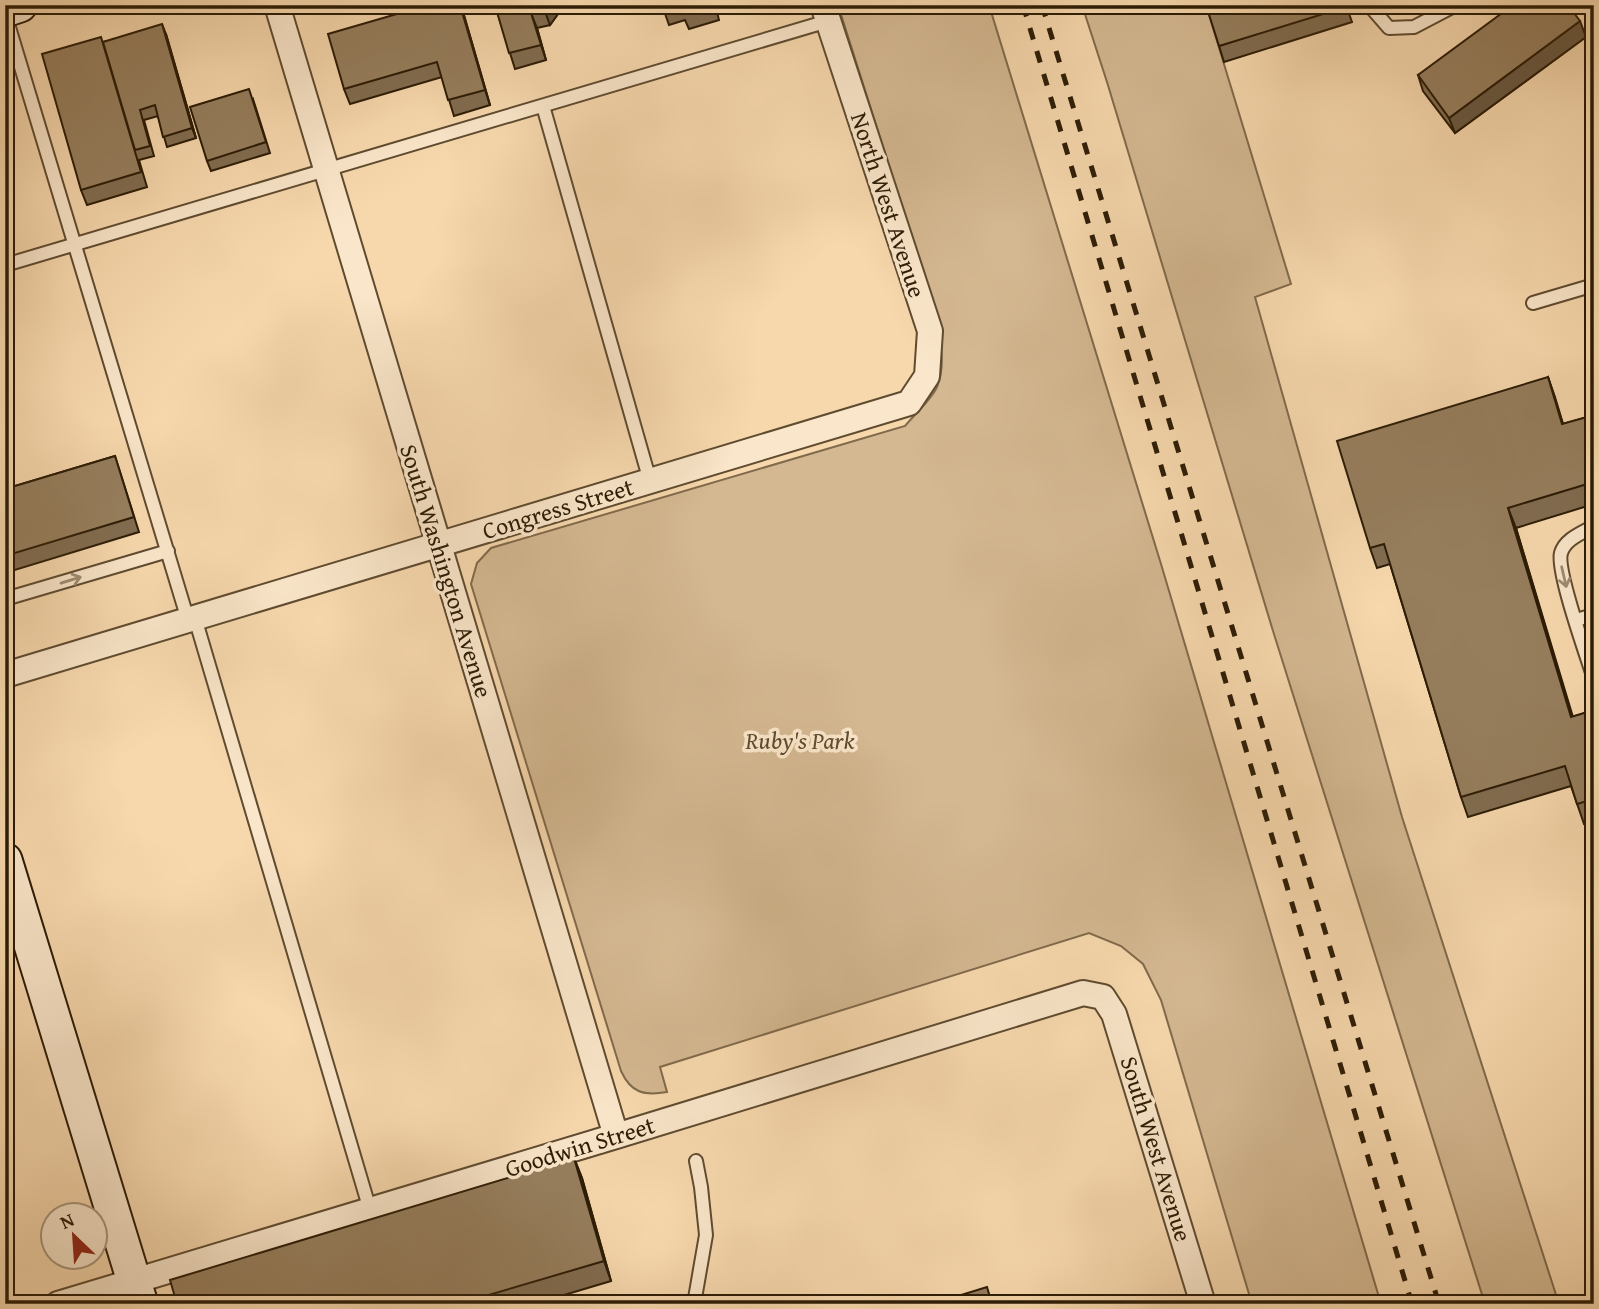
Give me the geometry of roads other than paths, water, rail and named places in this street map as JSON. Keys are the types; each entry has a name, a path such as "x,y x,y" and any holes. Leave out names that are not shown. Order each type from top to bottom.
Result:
{"street":[{"path":"5,12 20,5"},
{"name":"South Washington Avenue","path":"276,5 616,1136"},
{"name":"North West Avenue","path":"825,13 930,331 927,376 909,403"},
{"name":"Congress Street","path":"5,675 909,403"},
{"path":"5,860 138,1292"},
{"name":"Goodwin Street","path":"58,1304 138,1292 370,1210 1083,993 1103,997"},
{"name":"South West Avenue","path":"1103,997 1114,1014 1203,1304"}],"lane":[{"path":"1369,5 1389,28 1414,27 1457,5"},
{"path":"5,12 74,246 168,551 192,619 370,1210"},
{"path":"5,265 543,106 825,13"},
{"path":"543,106 650,481"},
{"path":"1533,303 1594,285"},
{"path":"1594,526 1571,538 1561,553 1562,572 1594,679"},
{"path":"5,599 168,551"},
{"path":"1576,620 1594,615"},
{"path":"694,1304 706,1235 696,1161"}],"railway":[{"path":"1023,5 1412,1304"},
{"path":"1042,5 1439,1304"}],"park label":[{"name":"Ruby's Park","path":"800,741"}]}
